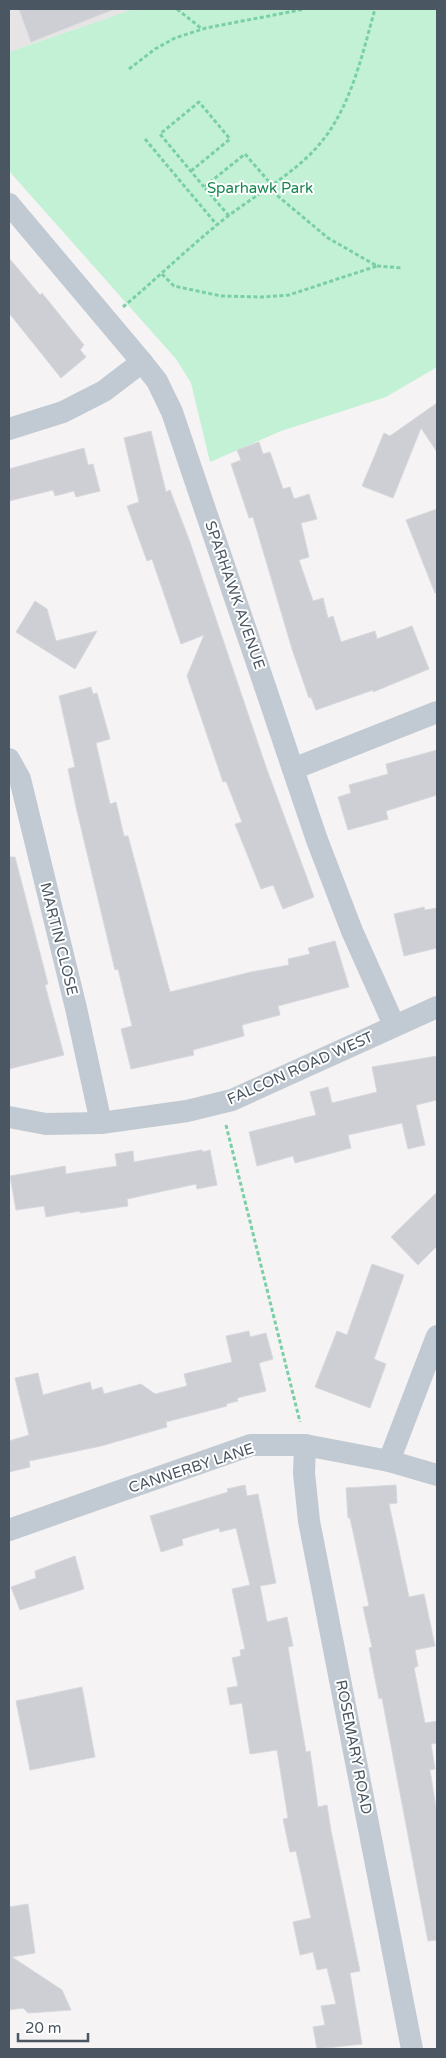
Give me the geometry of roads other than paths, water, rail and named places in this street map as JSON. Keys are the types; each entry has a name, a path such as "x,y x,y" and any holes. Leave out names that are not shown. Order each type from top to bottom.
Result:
{"street":[{"name":"SPARHAWK AVENUE","path":"9,204 157,381 172,412 317,840 349,922 394,1025"},
{"path":"9,429 63,412 104,391 142,362"},
{"path":"293,769 437,712"},
{"name":"MARTIN CLOSE","path":"9,759 20,779 76,1008 101,1123"},
{"name":"FALCON ROAD WEST","path":"9,1118 46,1124 101,1123 187,1111 232,1100 302,1070 394,1025 437,1007"},
{"path":"389,1461 437,1336"},
{"name":"CANNERBY LANE","path":"9,1530 251,1445 305,1444 389,1461 437,1475"},
{"name":"ROSEMARY ROAD","path":"305,1444 304,1473 309,1521 412,2049"}],"park label":[{"name":"Sparhawk Park","path":"260,188"}]}
